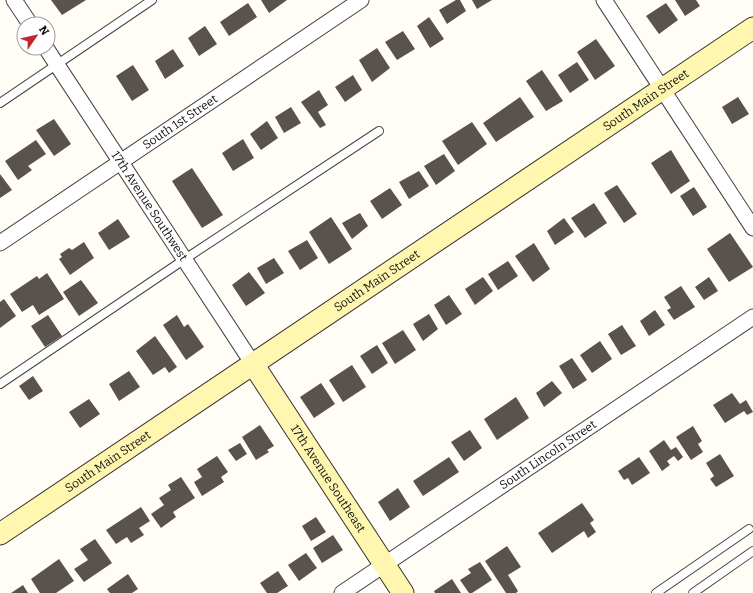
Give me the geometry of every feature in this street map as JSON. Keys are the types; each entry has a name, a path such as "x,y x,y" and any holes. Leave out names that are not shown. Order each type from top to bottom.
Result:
{"street":[{"path":"14,0 25,16"},
{"name":"South 1st Street","path":"0,243 361,0"},
{"path":"604,0 753,228"},
{"name":"South Main Street","path":"0,534 753,28"},
{"name":"17th Avenue Southwest","path":"51,56 253,364"},
{"name":"South Lincoln Street","path":"342,593 753,317"},
{"name":"17th Avenue Southeast","path":"253,364 403,593"}],"lane":[{"path":"0,103 152,0"},
{"path":"0,384 185,259 379,131"},
{"path":"656,593 749,529"},
{"path":"693,593 753,551"}],"building":[{"path":"51,0 86,0 62,15"},
{"path":"261,0 287,0 269,13"},
{"path":"456,0 460,0 466,11 447,24 439,10"},
{"path":"472,0 492,0 477,9"},
{"path":"675,0 696,0 700,6 685,16"},
{"path":"248,3 257,17 229,36 220,22"},
{"path":"666,3 678,20 659,34 646,16"},
{"path":"429,17 444,39 430,48 417,26"},
{"path":"205,26 217,44 199,56 188,38"},
{"path":"403,31 415,49 397,60 385,42"},
{"path":"596,39 615,66 595,80 577,52"},
{"path":"377,48 390,68 372,82 359,60"},
{"path":"173,49 184,66 165,79 155,61"},
{"path":"577,62 589,80 570,93 558,75"},
{"path":"133,65 149,90 132,101 116,76"},
{"path":"542,70 563,101 546,111 526,81"},
{"path":"353,75 362,90 345,102 335,87"},
{"path":"319,90 328,105 318,112 326,125 320,128 301,102"},
{"path":"520,97 534,117 496,142 483,123"},
{"path":"738,97 749,114 732,124 722,107"},
{"path":"291,107 301,123 284,133 275,117"},
{"path":"54,119 71,144 54,156 36,130"},
{"path":"267,121 278,138 261,150 250,134"},
{"path":"472,122 487,144 458,165 442,141"},
{"path":"243,139 254,158 233,171 222,153"},
{"path":"36,140 46,154 28,166 32,170 18,180 5,161"},
{"path":"671,150 690,181 671,194 651,163"},
{"path":"444,154 455,171 436,185 424,166"},
{"path":"192,168 223,215 202,228 172,181"},
{"path":"419,171 429,186 409,199 399,182"},
{"path":"0,174 12,190 0,198"},
{"path":"617,185 637,214 624,223 604,193"},
{"path":"694,187 707,207 693,216 680,196"},
{"path":"390,188 402,205 382,219 370,201"},
{"path":"594,203 607,223 585,238 571,218"},
{"path":"360,213 368,226 352,239 342,223"},
{"path":"331,217 352,249 329,264 309,232"},
{"path":"564,218 574,232 555,245 547,231"},
{"path":"118,219 130,237 109,250 98,233"},
{"path":"730,233 753,267 729,282 707,249"},
{"path":"307,240 318,258 300,270 288,251"},
{"path":"84,242 94,258 70,275 59,259 62,257 60,254 69,248 72,250"},
{"path":"534,243 550,269 533,282 515,256"},
{"path":"274,258 284,273 266,284 257,268"},
{"path":"508,261 518,276 498,290 488,274"},
{"path":"249,272 265,293 246,306 232,285"},
{"path":"47,273 64,299 39,315 33,305 22,312 10,294 37,276 39,279"},
{"path":"483,277 493,291 475,305 465,289"},
{"path":"709,277 718,291 704,300 695,287"},
{"path":"81,280 98,303 79,316 63,292"},
{"path":"681,286 695,307 674,320 667,310 671,308 664,297"},
{"path":"449,295 462,314 446,325 434,305"},
{"path":"4,299 16,316 0,328 0,302"},
{"path":"655,310 665,325 649,336 640,321"},
{"path":"429,314 438,329 423,341 413,324"},
{"path":"48,315 62,336 45,347 31,326"},
{"path":"177,315 184,327 188,324 204,347 186,360 163,325"},
{"path":"622,325 636,346 621,355 608,334"},
{"path":"403,330 416,350 395,364 382,343"},
{"path":"155,336 177,367 169,373 165,367 153,375 136,351"},
{"path":"600,341 612,359 592,373 580,355"},
{"path":"377,345 388,363 372,374 360,356"},
{"path":"572,358 587,380 573,389 559,366"},
{"path":"352,365 366,387 343,402 329,380"},
{"path":"129,371 140,387 119,401 109,384"},
{"path":"33,376 43,391 29,400 19,386"},
{"path":"552,381 562,393 544,407 536,393"},
{"path":"321,383 335,404 314,418 300,397"},
{"path":"732,393 740,404 746,400 753,412 747,415 744,411 725,423 713,405"},
{"path":"516,397 529,418 497,440 484,419"},
{"path":"89,399 100,414 80,428 69,412"},
{"path":"260,425 274,446 267,450 269,452 256,460 242,437"},
{"path":"693,426 702,441 698,444 703,452 691,460 676,437"},
{"path":"470,430 482,448 464,461 451,442"},
{"path":"664,440 671,450 676,447 683,457 678,461 674,456 667,461 670,465 662,471 649,451"},
{"path":"240,443 247,454 236,461 228,450"},
{"path":"720,454 734,476 716,487 710,479 714,476 706,463"},
{"path":"217,456 228,472 221,477 224,482 202,496 194,482 202,477 197,469"},
{"path":"449,457 459,472 423,496 413,481"},
{"path":"639,457 650,473 632,485 628,478 624,480 618,471"},
{"path":"181,477 195,498 173,512 176,517 161,528 151,514 164,505 159,498 171,490 168,485"},
{"path":"398,488 410,507 390,521 378,502"},
{"path":"582,503 594,520 590,523 596,532 588,538 584,531 552,553 538,533"},
{"path":"141,507 150,521 139,528 144,535 131,543 127,537 116,544 106,530"},
{"path":"316,517 326,532 311,541 302,526"},
{"path":"333,535 343,550 322,563 313,548"},
{"path":"95,539 112,563 84,582 74,569 88,560 80,549"},
{"path":"507,546 521,567 508,575 518,591 516,593 506,593 485,561"},
{"path":"306,553 317,568 299,581 288,565"},
{"path":"59,559 74,581 56,593 40,593 31,579"},
{"path":"480,562 492,580 472,593 469,593 460,580 471,573 468,569"},
{"path":"278,571 288,586 277,593 267,593 260,583"},
{"path":"128,574 138,589 132,593 110,593 107,589"},
{"path":"452,579 461,593 435,593 434,591"},
{"path":"23,585 28,593 11,593"}]}
